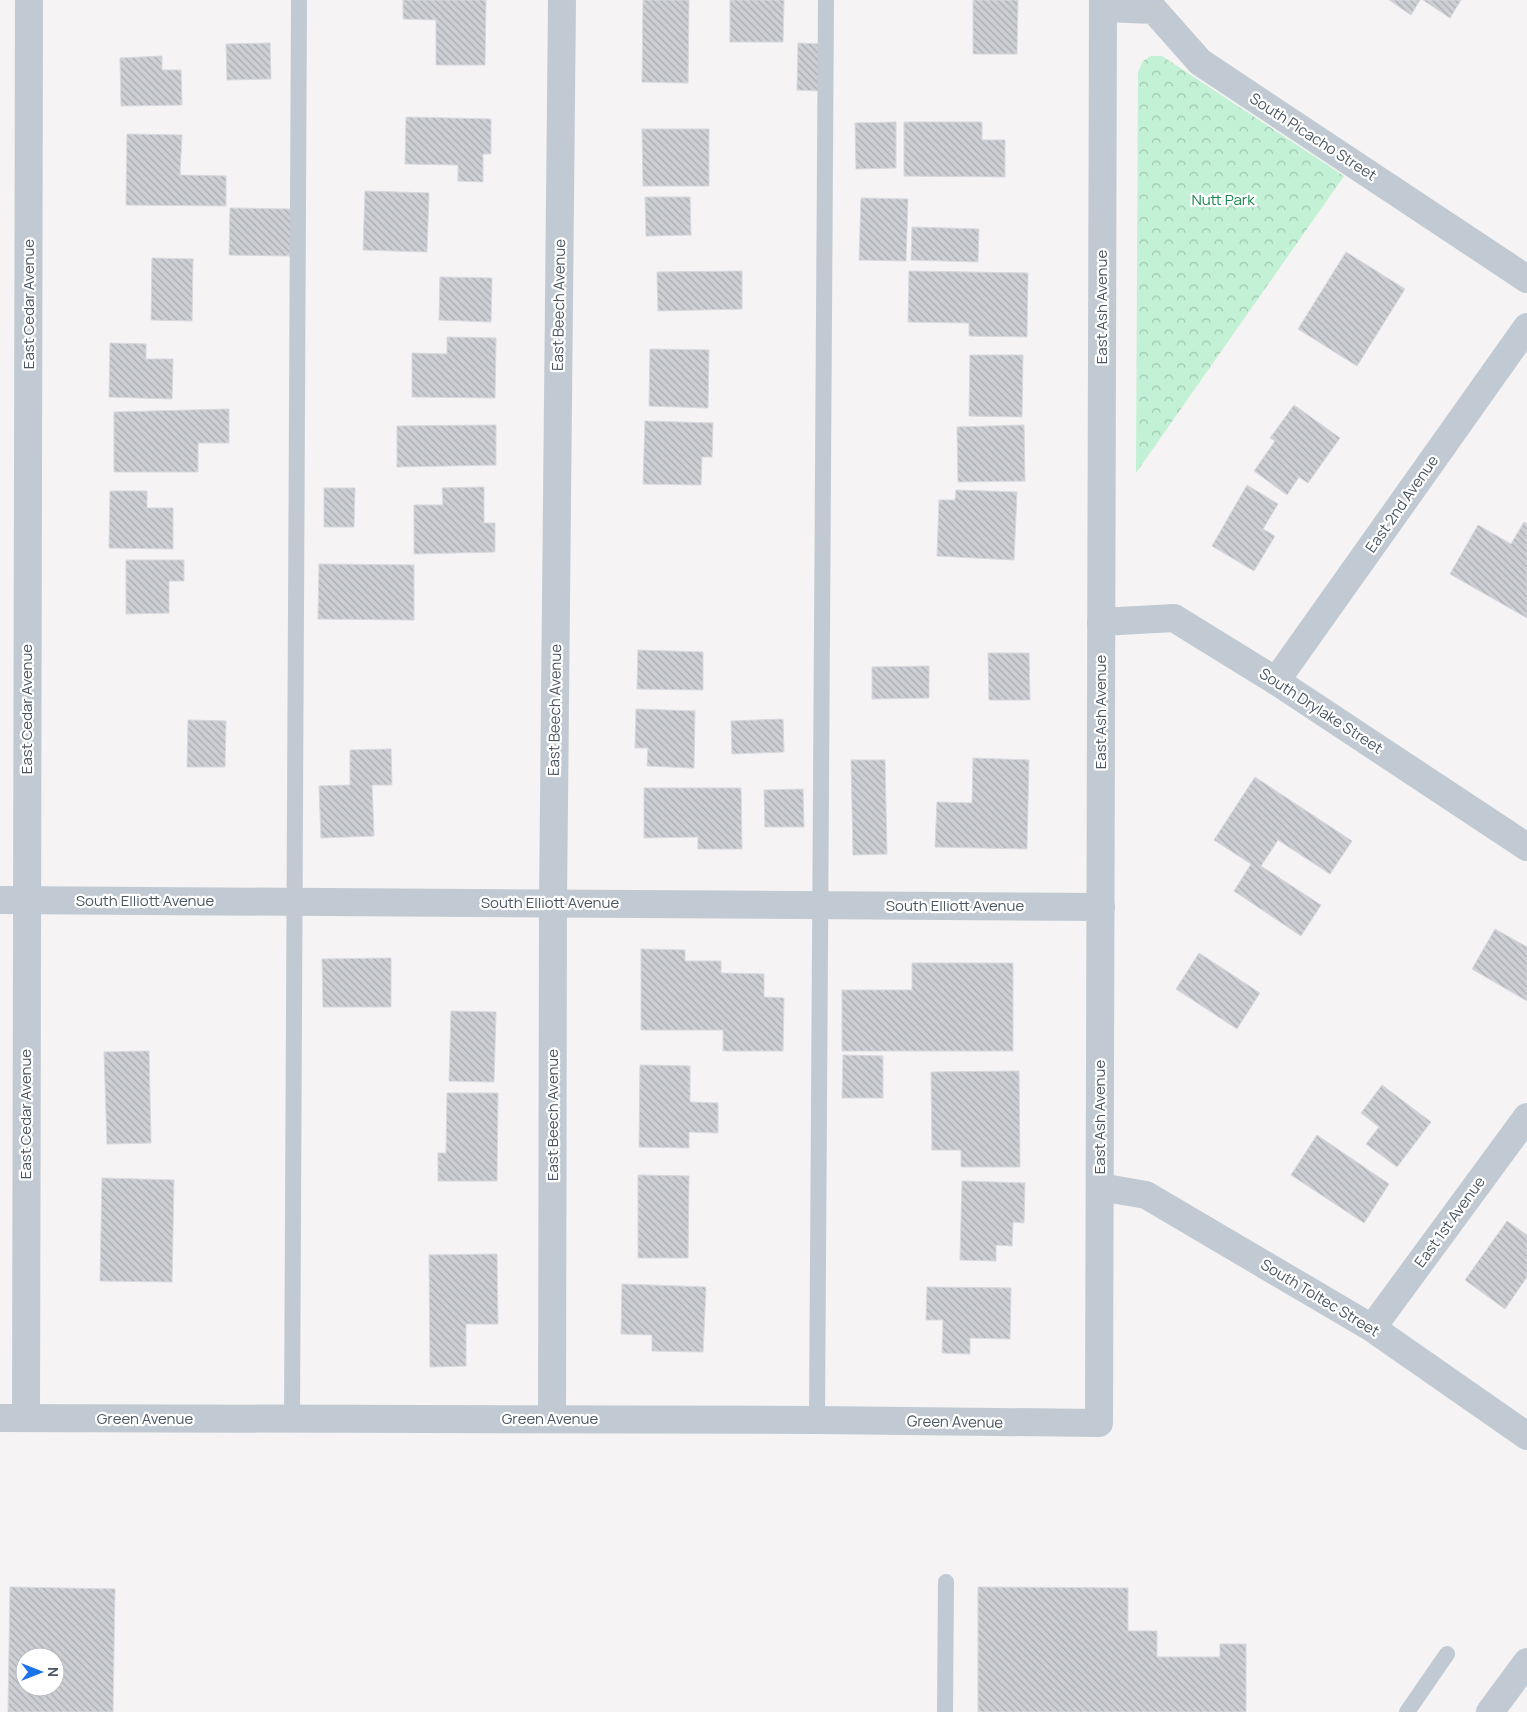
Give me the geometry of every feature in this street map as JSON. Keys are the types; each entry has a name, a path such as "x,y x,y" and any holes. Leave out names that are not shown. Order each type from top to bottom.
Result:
{"street":[{"name":"East Cedar Avenue","path":"13,1418 27,900 29,0"},
{"name":"East Beech Avenue","path":"552,1419 553,903 562,0"},
{"name":"South Picacho Street","path":"1103,4 1159,5 1200,62 1527,279"},
{"name":"East Ash Avenue","path":"1099,1423 1103,4"},
{"name":"East 2nd Avenue","path":"1276,680 1527,327"},
{"name":"South Drylake Street","path":"1101,622 1174,618 1276,680 1527,847"},
{"name":"South Elliott Avenue","path":"0,900 1101,907"},
{"name":"East 1st Avenue","path":"1372,1328 1527,1116"},
{"name":"South Toltec Street","path":"1100,1187 1146,1195 1372,1328 1527,1436"},
{"name":"Green Avenue","path":"13,1418 817,1420 1099,1423"},
{"path":"1490,1712 1527,1662"}],"lane":[{"path":"292,1419 299,0"},
{"path":"817,1420 826,0"},
{"path":"945,1712 946,1582"},
{"path":"1407,1712 1447,1654"}],"green space":[{"name":"Nutt Park","path":"1151,56 1162,56 1344,176 1136,473 1138,72 1143,61"}],"building":[{"path":"403,0 486,0 485,65 436,65 436,20 403,19"},
{"path":"643,0 689,0 688,83 642,82"},
{"path":"730,0 784,0 783,42 730,42"},
{"path":"973,0 1018,0 1017,54 973,54"},
{"path":"1389,0 1420,0 1411,15"},
{"path":"1423,0 1461,0 1450,18"},
{"path":"270,43 271,79 227,80 226,44"},
{"path":"798,43 820,44 819,91 797,90"},
{"path":"162,56 162,70 181,70 182,105 121,106 120,58"},
{"path":"406,117 491,119 491,154 483,154 483,182 458,181 458,165 405,164"},
{"path":"896,122 896,168 856,169 855,123"},
{"path":"904,122 982,122 982,140 1005,140 1005,177 904,176"},
{"path":"642,129 709,129 709,186 643,186"},
{"path":"127,134 182,135 180,175 226,176 226,206 126,205"},
{"path":"365,191 429,193 427,252 363,250"},
{"path":"645,197 690,197 691,235 646,236"},
{"path":"861,198 908,199 906,261 859,260"},
{"path":"230,208 291,209 290,256 229,255"},
{"path":"912,227 979,229 978,262 911,260"},
{"path":"1346,252 1405,289 1357,366 1298,329"},
{"path":"152,258 193,259 192,321 151,320"},
{"path":"742,271 742,309 658,311 657,272"},
{"path":"909,271 1028,273 1027,337 969,336 969,323 908,322"},
{"path":"440,277 492,278 491,322 439,320"},
{"path":"447,337 496,338 495,398 412,397 412,353 447,354"},
{"path":"110,343 146,344 146,359 173,359 172,399 109,397"},
{"path":"650,349 709,350 708,408 649,406"},
{"path":"970,355 1023,355 1022,417 969,416"},
{"path":"1294,405 1340,438 1308,483 1299,477 1287,495 1254,471 1275,441 1270,438"},
{"path":"229,409 229,443 198,443 198,472 114,472 114,412"},
{"path":"645,421 713,423 712,457 702,457 701,485 643,484"},
{"path":"496,425 496,465 397,467 397,426"},
{"path":"1024,425 1025,481 958,482 957,427"},
{"path":"1247,485 1278,504 1263,529 1275,536 1254,571 1212,546"},
{"path":"484,487 484,523 495,523 495,552 414,554 414,505 443,505 442,488"},
{"path":"324,488 355,488 354,527 324,527"},
{"path":"956,490 1017,492 1014,560 937,556 939,500 955,500"},
{"path":"110,491 147,491 147,508 173,508 173,549 109,548"},
{"path":"1524,522 1527,524 1527,618 1450,574 1478,525 1511,544"},
{"path":"126,560 184,560 184,581 169,581 169,613 126,614"},
{"path":"319,564 414,565 414,620 318,619"},
{"path":"638,650 703,652 703,690 637,689"},
{"path":"988,653 1029,653 1030,700 989,700"},
{"path":"929,666 929,698 872,699 872,667"},
{"path":"636,709 695,711 694,768 647,766 648,748 635,748"},
{"path":"783,719 784,752 732,754 731,721"},
{"path":"188,720 226,721 225,767 187,767"},
{"path":"391,749 392,785 372,785 374,836 321,838 319,786 350,785 350,750"},
{"path":"973,758 1029,760 1027,849 935,847 937,802 972,803"},
{"path":"851,760 885,760 887,854 853,855"},
{"path":"1255,777 1352,841 1330,874 1278,840 1261,866 1321,905 1301,936 1234,891 1251,864 1214,840"},
{"path":"644,788 741,788 742,849 698,849 698,837 644,838"},
{"path":"803,789 804,827 765,827 764,790"},
{"path":"1495,929 1527,947 1527,1001 1472,969"},
{"path":"641,949 685,950 685,961 721,961 721,973 764,974 764,997 784,998 783,1051 723,1051 723,1030 641,1030"},
{"path":"1199,953 1260,993 1237,1029 1176,989"},
{"path":"391,958 391,1007 323,1007 322,959"},
{"path":"912,963 1013,963 1013,1051 842,1051 842,990 912,990"},
{"path":"451,1011 496,1012 494,1082 449,1081"},
{"path":"149,1051 151,1143 107,1144 104,1052"},
{"path":"843,1055 883,1056 883,1098 842,1098"},
{"path":"640,1065 690,1066 690,1102 718,1103 718,1133 689,1132 689,1148 639,1147"},
{"path":"1019,1071 1020,1167 961,1167 961,1150 932,1150 931,1072"},
{"path":"1382,1085 1431,1122 1397,1167 1366,1144 1379,1127 1361,1113"},
{"path":"447,1093 498,1093 497,1181 438,1181 438,1153 446,1153"},
{"path":"1317,1135 1389,1184 1364,1223 1291,1175"},
{"path":"638,1175 689,1176 688,1258 638,1258"},
{"path":"102,1178 174,1180 172,1282 100,1281"},
{"path":"962,1181 1025,1183 1024,1223 1013,1222 1012,1246 996,1245 996,1261 960,1260"},
{"path":"1507,1221 1527,1235 1527,1277 1505,1309 1465,1280"},
{"path":"497,1254 498,1324 466,1324 466,1366 430,1367 429,1255"},
{"path":"622,1284 706,1287 703,1352 652,1351 652,1335 621,1334"},
{"path":"927,1287 1011,1288 1010,1339 970,1338 970,1354 942,1353 943,1320 926,1320"},
{"path":"10,1587 115,1589 113,1712 8,1712"},
{"path":"978,1587 1128,1588 1128,1631 1157,1631 1157,1657 1220,1657 1220,1644 1246,1644 1246,1712 978,1712"}]}
